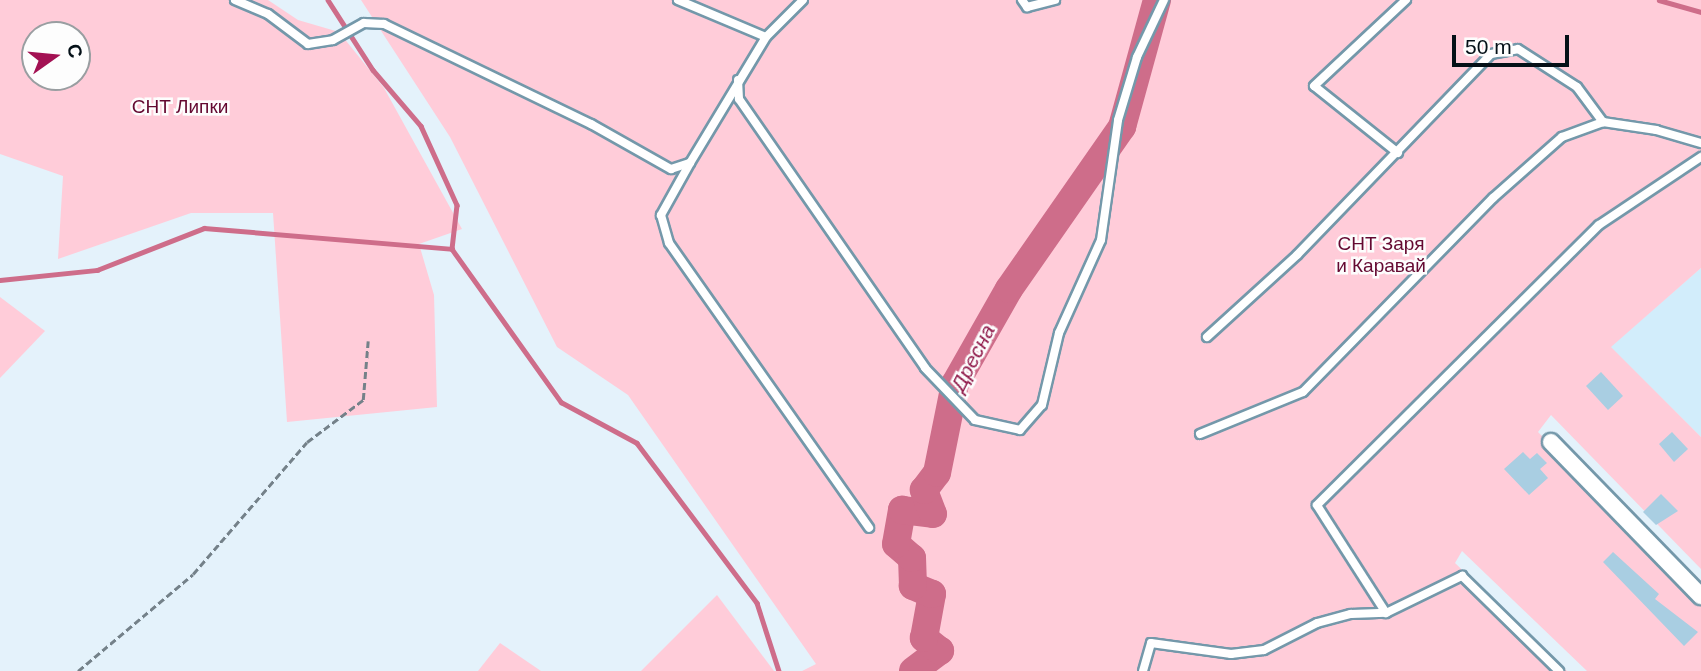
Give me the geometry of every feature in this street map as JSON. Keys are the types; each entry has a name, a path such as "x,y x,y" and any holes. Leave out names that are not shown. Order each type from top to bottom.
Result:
{"street":[{"path":"1551,442 1701,596"}],"lane":[{"path":"235,0 268,14 308,44 339,37 357,27 384,24 591,124 671,169 690,163"},
{"path":"678,0 766,37"},
{"path":"803,0 766,37 738,80 661,215 669,243 869,528"},
{"path":"1022,0 1027,6 1055,0"},
{"path":"738,80 739,99 925,368 975,420 1020,430 1042,405 1059,333 1101,240 1118,120 1137,57 1164,0"},
{"path":"1398,153 1314,86 1406,0"},
{"path":"1207,337 1398,153 1491,54 1518,49 1577,87 1603,122"},
{"path":"1200,434 1303,393 1493,198 1562,137 1603,122 1701,143"},
{"path":"1386,613 1317,505 1599,225 1701,157"},
{"path":"1143,671 1151,643 1231,654 1253,651 1317,623 1351,614 1386,613 1462,576 1559,671"}],"path":[{"path":"78,671 193,574 307,442 363,400 368,341"}],"shaded area":[{"path":"1701,268 1701,437 1610,347"}],"green space":[{"name":"СНТ Липки","path":"0,0 268,0 298,20 339,32 384,88 462,229 419,244 434,295 437,407 287,422 273,213 191,213 58,259 63,176 0,154"},
{"name":"СНТ Заря и Каравай","path":"361,0 1701,0 1701,268 1611,347 1701,437 1701,569 1551,415 1538,432 1701,597 1701,671 1587,671 1462,551 1455,563 1567,671 802,671 816,664 628,395 557,347 450,137"},
{"path":"0,297 45,331 0,378"},
{"path":"717,595 774,671 641,671"},
{"path":"500,643 541,671 478,671"}],"building":[{"path":"1601,372 1623,396 1608,410 1586,386"},
{"path":"1672,432 1688,449 1674,462 1659,444"},
{"path":"1523,452 1530,459 1537,453 1547,463 1540,469 1548,478 1529,495 1504,469"},
{"path":"1661,494 1678,511 1656,525 1643,512"},
{"path":"1613,552 1659,594 1655,599 1698,632 1684,646 1603,562"}],"waterway":[{"path":"328,0 373,70 421,126 457,205 452,249"},
{"name":"Дресна","path":"913,671 940,651 924,638 932,594 913,586 912,558 896,544 902,510 933,514 924,490 937,473 955,384 1009,289 1122,127 1157,0"},
{"path":"1659,0 1701,12"},
{"path":"0,280 97,270 204,228 452,249 561,402 637,443 757,603 779,671"}]}
